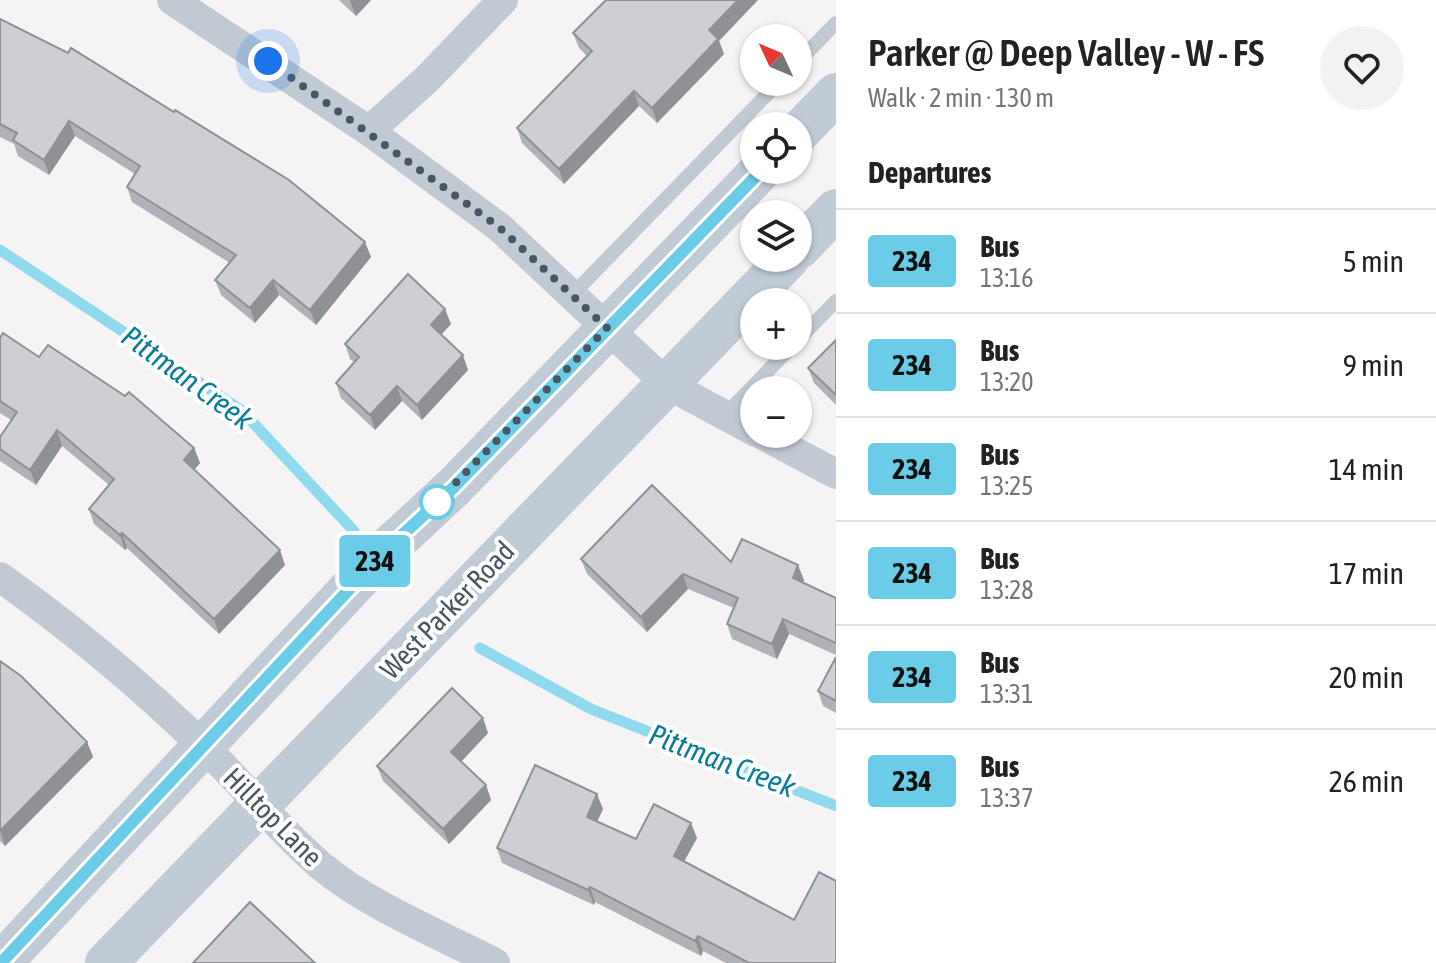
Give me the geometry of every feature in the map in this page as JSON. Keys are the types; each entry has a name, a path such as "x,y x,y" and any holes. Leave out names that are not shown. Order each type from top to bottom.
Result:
{"main road":[{"path":"812,119 836,94"},
{"path":"1,963 385,551 454,487 747,184"},
{"path":"812,235 836,210"},
{"name":"West Parker Road","path":"106,963 775,272"}],"street":[{"path":"172,0 369,131 499,227 667,384 740,423"},
{"path":"369,131 427,79 503,0"},
{"path":"787,448 836,474"},
{"name":"Hilltop Lane","path":"0,577 112,666 202,745 258,806 322,867 395,912 495,963"}],"lane":[{"path":"812,48 836,23"},
{"path":"572,295 765,96"},
{"path":"812,326 836,301"},
{"path":"725,415 778,360"}],"building":[{"path":"606,0 738,0 709,30 718,39 652,108 634,91 559,169 517,128 592,51 573,33"},
{"path":"0,19 68,53 71,48 175,110 289,180 365,242 310,310 273,280 250,308 215,280 236,255 127,187 140,166 69,121 44,160 13,140 17,133 0,124"},
{"path":"408,274 445,309 431,325 463,355 417,405 397,386 370,415 336,383 359,357 345,344"},
{"path":"3,333 39,357 48,345 125,396 129,392 194,448 184,460 280,550 214,619 122,533 120,535 89,509 114,479 57,430 30,470 0,449 0,437 17,412 0,401 0,338"},
{"path":"836,340 836,395 808,368"},
{"path":"652,485 731,562 742,539 798,565 793,578 836,598 836,643 783,619 772,644 727,624 738,598 683,574 641,617 581,559"},
{"path":"836,657 836,701 818,691"},
{"path":"0,661 21,676 87,742 0,831"},
{"path":"452,688 483,718 451,752 486,785 443,829 377,766"},
{"path":"535,765 597,794 587,817 636,839 654,804 691,823 674,856 794,920 819,872 836,881 836,963 749,963 698,936 695,941 590,887 588,890 497,848"},
{"path":"250,902 315,963 193,963"}],"waterway":[{"name":"Pittman Creek","path":"0,250 241,410 354,531"},
{"name":"Pittman Creek","path":"480,648 591,709 836,806"}],"bus line":[{"name":"234","path":"1,963 385,551 454,487 748,184"}],"route":[{"path":"268,61 499,227 607,328 431,508 437,502"}]}
